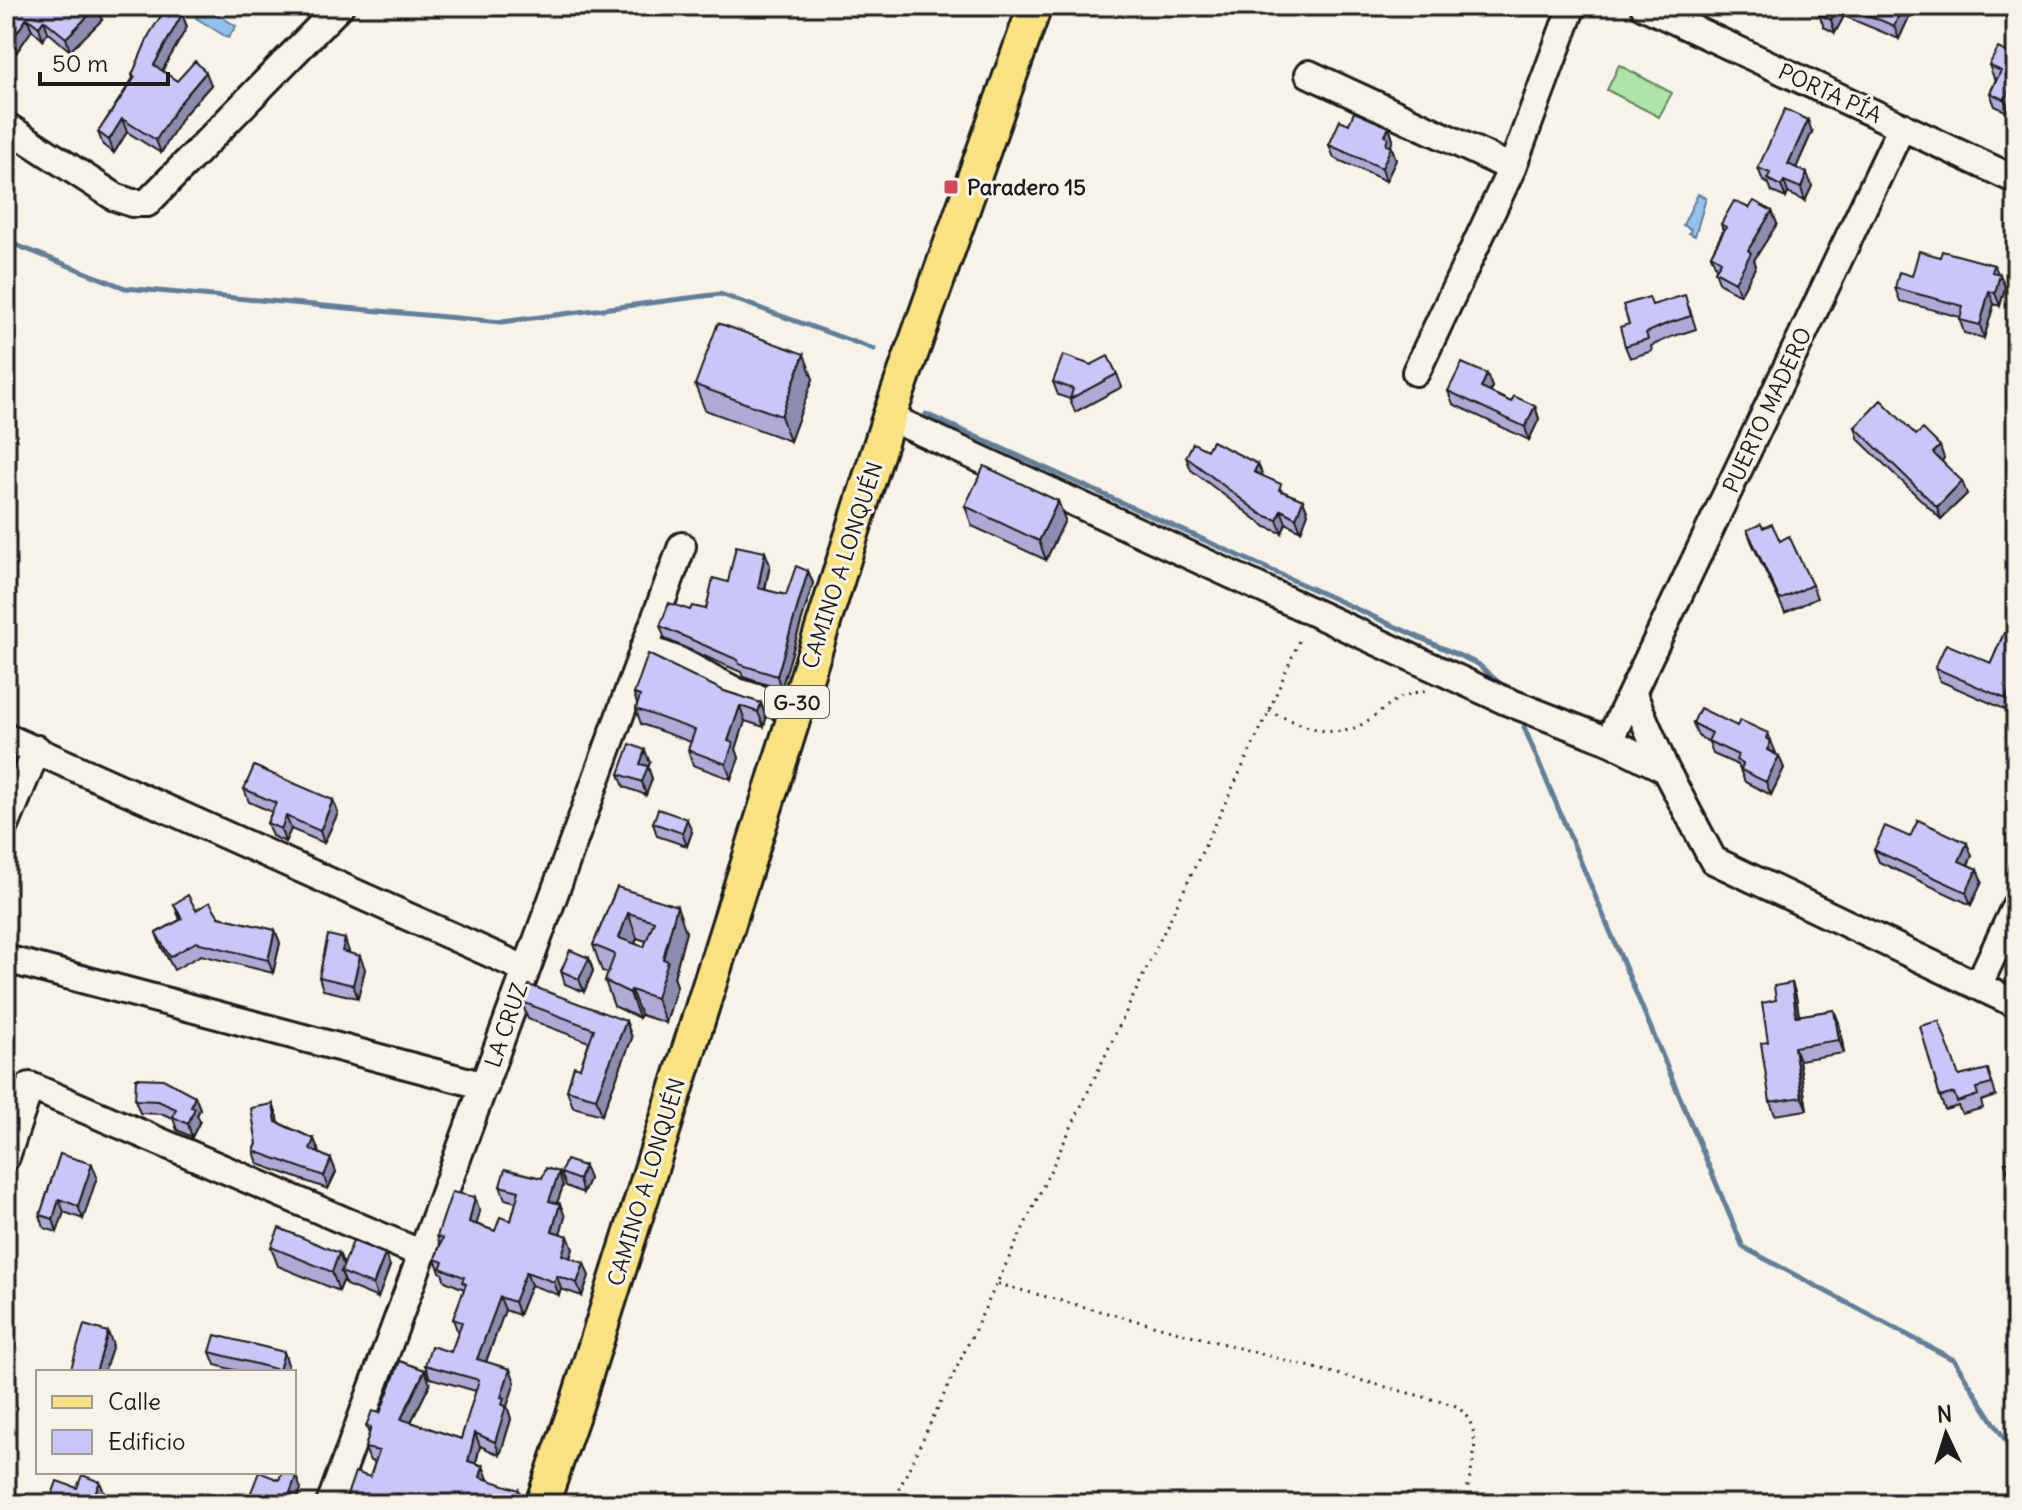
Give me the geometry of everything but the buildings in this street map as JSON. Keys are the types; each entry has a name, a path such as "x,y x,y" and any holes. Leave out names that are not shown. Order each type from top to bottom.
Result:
{"main road":[{"name":"CAMINO A LONQUÉN","path":"542,1504 577,1403 889,417 1035,6"},
{"name":"CAMINO A LONQUÉN","path":"559,1504 577,1403"}],"street":[{"path":"6,126 115,197 132,203 147,203 340,6"},
{"path":"1416,372 1512,168 1572,6"},
{"name":"PORTA PÍA","path":"1644,6 2016,180"},
{"path":"1309,74 1512,168"},
{"name":"PUERTO MADERO","path":"1609,741 1902,126"},
{"path":"889,417 1506,701 1609,741 1665,769"},
{"name":"LA CRUZ","path":"330,1504 682,546"},
{"path":"644,648 679,661 737,692 795,710"},
{"path":"1633,694 1665,769 1707,854 1715,862 2016,1004"},
{"path":"6,737 525,969"},
{"path":"6,824 37,749"},
{"path":"1978,986 2016,905"},
{"path":"6,959 485,1086"},
{"path":"6,1157 30,1086 422,1254"}],"path":[{"path":"892,1504 1269,711 1301,636"},
{"path":"1269,711 1312,728 1345,731 1364,724 1395,699 1441,690"},
{"path":"998,1284 1454,1405 1468,1415 1474,1427 1474,1451 1464,1504"}],"green space":[{"path":"1619,65 1672,93 1659,117 1607,90"}],"water":[{"path":"204,6 236,26 228,38 196,18"},
{"path":"1698,194 1706,198 1695,236 1689,233 1691,229 1683,225"}],"waterway":[{"path":"6,241 125,288 501,322 720,294 874,349"},
{"path":"926,414 1478,664 1506,689"},
{"path":"1524,727 1743,1247 1954,1360 2016,1457"}],"place":[{"name":"Paradero 15","path":"951,187"}]}
